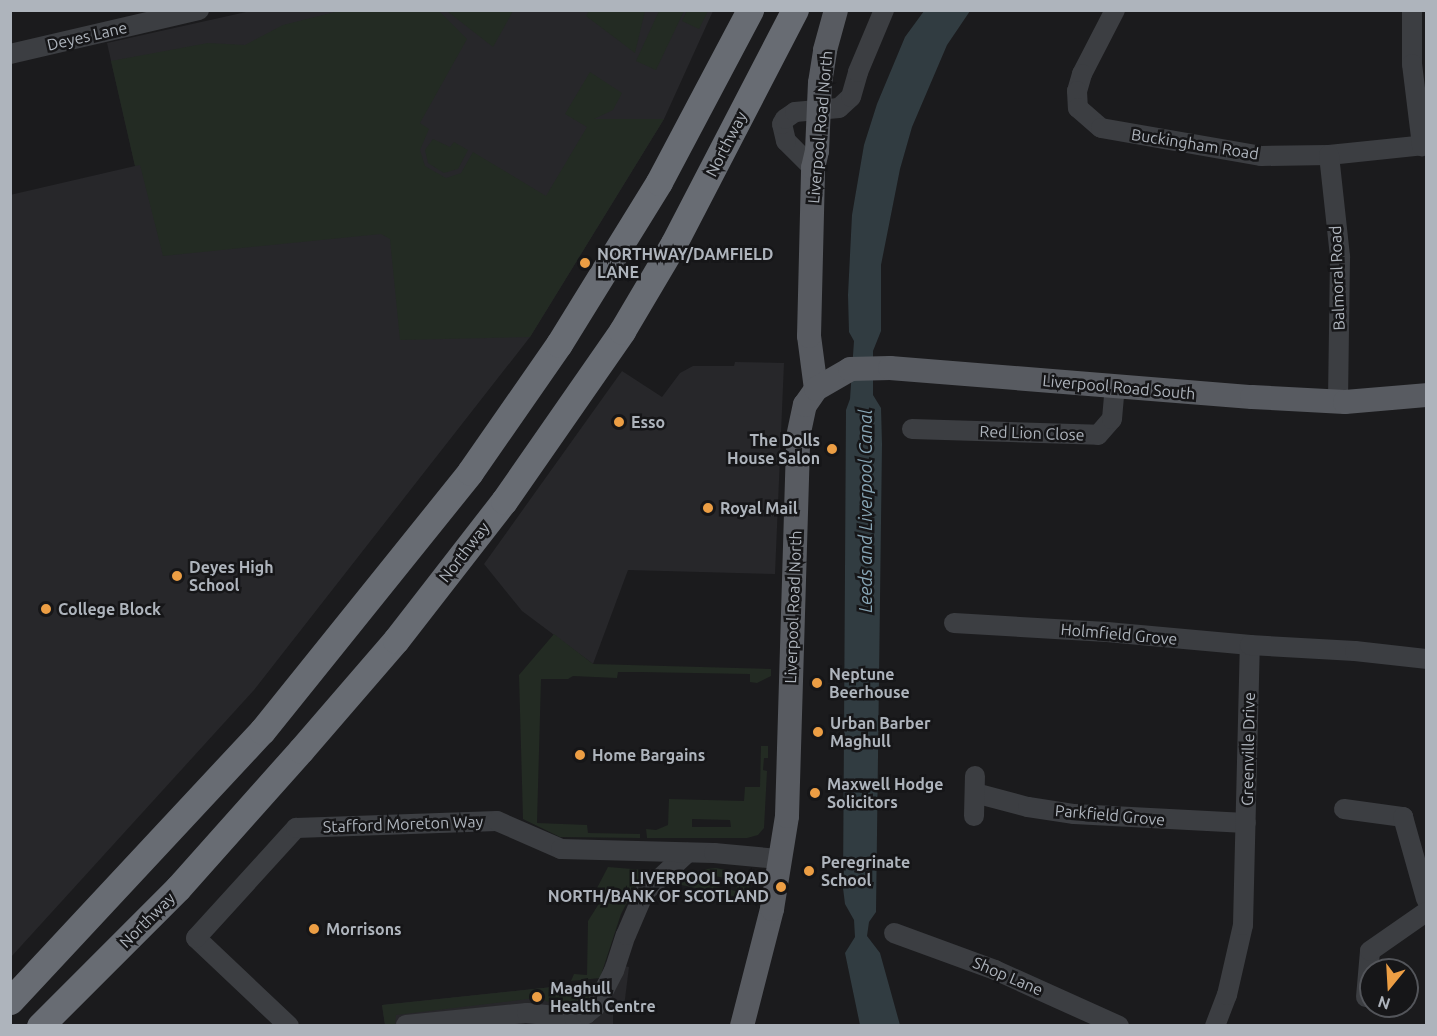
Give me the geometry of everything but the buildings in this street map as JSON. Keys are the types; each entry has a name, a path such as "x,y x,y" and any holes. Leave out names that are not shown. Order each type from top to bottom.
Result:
{"highway":[{"path":"10,1001 262,731 470,472 559,344 659,182 750,10"},
{"name":"Northway","path":"40,1026 178,888 301,750 396,640 504,501 622,331 674,243 795,10"}],"main road":[{"name":"Liverpool Road North","path":"742,1026 772,909 787,810 798,437 805,405 816,389 808,336 813,168 825,50 836,10"},
{"name":"Liverpool Road South","path":"816,389 850,369 890,368 1338,402 1426,395"}],"street":[{"name":"Deyes Lane","path":"10,54 200,10"},
{"path":"813,168 786,141 782,124 795,112 839,108 851,97 858,72 884,10"},
{"name":"Buckingham Road","path":"1115,10 1082,74 1077,91 1078,108 1101,128 1261,156 1329,155 1424,146"},
{"path":"1412,10 1412,64 1424,146"},
{"name":"Balmoral Road","path":"1329,155 1340,257 1338,402"},
{"name":"Red Lion Close","path":"912,429 1098,435 1112,420 1114,386"},
{"name":"Holmfield Grove","path":"954,623 987,632 1250,645"},
{"path":"1250,645 1355,651 1426,659"},
{"name":"Greenville Drive","path":"1215,1026 1227,995 1243,925 1250,645"},
{"name":"Parkfield Grove","path":"974,816 975,784 1028,807 1074,814 1246,823"},
{"path":"1344,809 1403,818 1426,899"},
{"name":"Stafford Moreton Way","path":"289,1026 196,938 296,828 497,821 561,849 743,854 779,859"},
{"path":"406,1025 527,1013 574,1018 586,1014 597,1005 614,970 644,893 687,853"},
{"path":"1369,958 1370,951 1426,912"},
{"name":"Shop Lane","path":"894,933 995,970 1119,1026"}],"shaded area":[{"name":"Deyes High School","path":"255,10 713,11 664,119 530,337 254,690 11,957 10,195 135,166 107,43"},
{"path":"343,10 439,11 467,39 420,123 429,129 420,150 425,166 446,178 461,173 473,152 546,196 587,127 565,114 590,72 622,93 613,110 594,119 664,119 530,337 400,340 390,239 381,234 163,256 140,165 135,166 111,61 208,43 245,45 283,25"},
{"path":"687,10 708,11 699,29 682,21"},
{"path":"447,11 513,11 493,47"},
{"path":"589,11 645,11 635,53 586,16"},
{"path":"659,11 684,11 656,70 636,61"},
{"path":"433,139 450,147 454,142 468,150 458,169 444,173 428,163 425,150"},
{"path":"735,362 784,363 775,574 628,570 593,664 522,611 484,564 622,371 662,397 680,373 693,366 734,366"},
{"path":"554,634 593,664 771,669 771,676 757,683 750,682 750,674 618,672 617,678 573,676 568,679 541,679 537,823 587,825 588,833 640,834 640,838 560,837 523,819 519,675"},
{"path":"761,746 768,746 768,758 764,758 763,770 767,771 764,828 758,835 747,838 647,838 646,829 656,830 668,825 669,799 744,801 745,787 760,787","holes":["692,819 730,820 731,827 692,827"]},
{"path":"608,867 644,870 621,914 600,978 571,981 574,974 587,975 588,921 605,894 597,888"},
{"path":"716,868 740,873 750,885 747,899 672,883 707,869","holes":["702,873 738,881 736,891 700,883"]},
{"name":"Maghull Health Centre","path":"606,962 629,967 624,1007 613,1006 613,1025 385,1025 382,1005 599,982"},
{"path":"599,982 592,996 579,1005 559,1005 536,998 396,1015 395,1025 385,1025 382,1005"}],"water":[{"name":"Leeds and Liverpool Canal","path":"924,11 970,11 947,45 912,127 900,169 881,265 881,331 873,351 873,395 881,408 882,444 876,912 869,922 867,936 880,953 900,1025 860,1025 845,953 855,937 854,920 845,904 843,888 846,410 850,399 854,341 849,332 848,295 852,215 864,145 877,104 905,37"}],"place":[{"name":"NORTHWAY/DAMFIELD LANE","path":"585,263"},
{"name":"Esso","path":"619,422"},
{"name":"The Dolls House Salon","path":"832,449"},
{"name":"Royal Mail","path":"708,508"},
{"name":"Deyes High School","path":"177,576"},
{"name":"College Block","path":"46,609"},
{"name":"Neptune Beerhouse","path":"817,683"},
{"name":"Urban Barber Maghull","path":"818,732"},
{"name":"Home Bargains","path":"580,755"},
{"name":"Maxwell Hodge Solicitors","path":"815,793"},
{"name":"Peregrinate School","path":"809,871"},
{"name":"LIVERPOOL ROAD NORTH/BANK OF SCOTLAND","path":"781,887"},
{"name":"Morrisons","path":"314,929"},
{"name":"Maghull Health Centre","path":"537,997"}]}
